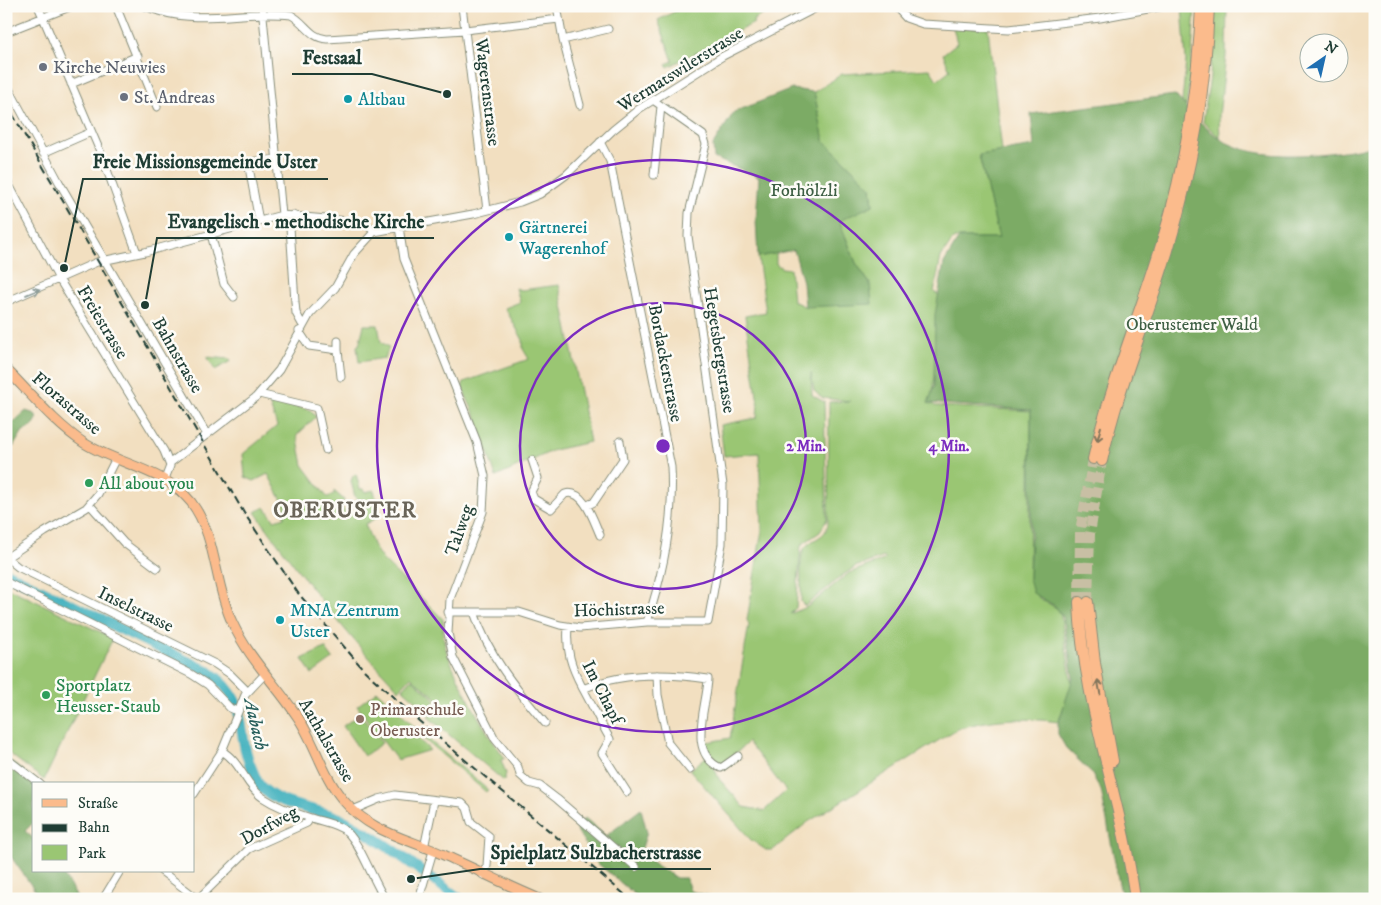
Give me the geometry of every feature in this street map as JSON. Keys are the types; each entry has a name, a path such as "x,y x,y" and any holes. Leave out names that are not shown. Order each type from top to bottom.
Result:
{"highway":[{"path":"1201,6 1195,85 1179,178 1160,248 1110,398 1097,460 1167,252 1188,175 1203,89 1209,6"},
{"path":"1135,899 1116,800 1091,698 1082,646 1083,602 1139,899"}],"main road":[{"name":"Florastrasse","path":"6,369 71,433 86,444 164,479"},
{"name":"Aathalstrasse","path":"164,479 183,493 202,520 225,605 248,653 299,718 332,783 353,810 393,836 429,849 483,875 540,899"}],"street":[{"path":"38,6 102,156 137,253"},
{"path":"6,32 72,6"},
{"path":"116,6 138,56 157,107"},
{"path":"145,6 169,15 187,18 262,14 291,15 320,38 465,30 559,19"},
{"path":"262,6 282,216"},
{"name":"Wagerenstrasse","path":"462,6 487,210"},
{"path":"557,6 563,40 580,105"},
{"path":"895,6 906,18 923,24 1009,29 1100,18 1164,6"},
{"name":"Wermatswilerstrasse","path":"374,232 421,225 487,210 520,202 540,194 566,175 628,117 653,100 723,56 819,7"},
{"path":"563,40 608,30"},
{"path":"71,84 138,56"},
{"name":"Bahnstrasse","path":"6,83 43,153 206,433"},
{"name":"Hegetsbergstrasse","path":"653,100 703,135 706,144 690,206 688,236 724,485 722,544 708,622"},
{"path":"654,175 661,106"},
{"path":"43,153 91,132"},
{"name":"Bordackerstrasse","path":"600,142 610,161 671,467 672,506 668,539 662,575 646,622"},
{"path":"240,163 277,159"},
{"path":"248,162 260,221"},
{"name":"Freiestrasse","path":"6,179 59,279 170,463"},
{"path":"293,215 290,227 297,317 309,346 338,350"},
{"path":"6,302 105,260 282,216 293,215 366,223 374,232 354,254 336,288 301,327 279,370 259,394 206,433 170,463 164,479"},
{"name":"Talweg","path":"398,227 404,259 477,442 485,476 483,512 450,599 448,612 448,633 457,665 495,740 518,767 520,775 529,783 540,786 557,799 636,867"},
{"path":"211,234 224,284 234,297"},
{"path":"338,341 341,377"},
{"path":"259,394 317,408 326,450"},
{"path":"588,505 594,502 623,458 620,441"},
{"path":"7,558 90,504 102,487 116,458"},
{"path":"532,460 538,478 531,492 534,499 551,509 569,492 588,505 600,535"},
{"path":"90,504 122,541 157,568"},
{"name":"Inselstrasse","path":"7,558 18,567 215,664 230,674 247,691"},
{"path":"6,582 191,674 212,688 236,712"},
{"name":"Höchistrasse","path":"448,612 519,612 568,627 591,628 646,622 708,622"},
{"path":"474,612 488,647 512,683 545,723"},
{"name":"Im Chapf","path":"568,627 569,658 592,710 610,739 602,753 627,792"},
{"path":"195,792 222,751 236,712 247,691 264,675"},
{"path":"584,689 602,682 657,675 708,679 708,696 701,728 706,757 714,765 721,768 738,756"},
{"path":"657,675 659,704 668,743 690,770"},
{"path":"222,751 233,757 256,792 262,797 289,811 335,825 347,832 386,899"},
{"path":"6,758 37,782"},
{"path":"353,810 394,795 411,795 434,801 462,803 467,808 471,822 489,836 487,866 483,875"},
{"path":"420,899 428,868 434,801"},
{"name":"Dorfweg","path":"198,899 249,849 307,823 310,818"},
{"path":"102,899 119,872"},
{"path":"162,872 198,899"}],"green space":[{"path":"686,6 762,6 766,13 753,20 754,23 668,67 666,64 673,61 658,20"},
{"path":"1182,6 1195,6 1191,71 1186,106 1182,102 1186,61"},
{"path":"1215,6 1227,6 1226,56 1219,116 1220,138 1203,122 1210,77"},
{"path":"953,27 988,28 1002,151 979,156 999,238 954,238 941,257 934,292 939,295 933,385 928,403 936,406 1031,411 1029,579 1039,598 1060,610 1072,685 1058,722 1032,719 1007,720 970,725 957,729 808,822 773,850 766,850 751,840 690,770 706,757 702,743 730,738 762,530 759,453 724,456 720,425 757,418 758,403 745,316 766,312 758,257 776,253 776,264 782,268 790,269 793,301 806,307 870,284 856,263 839,220 873,205 871,187 824,141 814,92 842,74 930,69 937,80 950,70 943,54 957,43","holes":["811,373 814,391 822,398 850,401 829,402 828,524 824,533 807,545 802,554 801,602 805,606 855,567 884,557 886,559 849,573 807,607 790,614 796,608 801,545 820,532 827,519 824,402 812,395","748,742 786,791 764,811 744,807 719,779 714,767 721,768"]},
{"name":"Forhölzli","path":"792,89 814,92 824,141 871,187 873,205 839,221 856,263 870,284 872,304 805,307 803,282 794,250 758,257 756,220 759,177 714,158 713,145 734,112"},
{"name":"Oberustemer Wald","path":"1175,95 1213,134 1235,146 1254,152 1274,155 1316,154 1375,146 1375,899 1122,899 1101,790 1090,771 1066,748 1058,734 1058,724 1073,678 1063,617 1055,606 1033,593 1029,579 1031,537 1031,410 928,403 934,387 935,315 944,263 959,238 999,238 979,155 1034,146 1031,114"},
{"path":"559,285 590,442 554,450 496,477 475,415 462,388 464,382 529,359 523,349 523,340 505,308 520,302 516,288 521,290"},
{"path":"364,325 378,325 381,342 389,347 385,358 359,362 357,346 359,345"},
{"path":"207,357 230,359 231,361 215,370"},
{"path":"268,400 310,410 316,417 297,435 303,465 327,497 334,495 334,491 344,500 342,508 346,514 349,512 360,516 364,508 363,502 355,497 351,481 353,476 356,474 360,489 363,489 365,492 374,490 380,516 365,524 374,547 382,559 443,619 445,646 456,673 480,720 505,758 501,760 506,773 504,781 428,717 440,701 411,677 399,690 379,669 324,604 255,512 265,507 274,520 285,517 281,509 286,508 268,474 254,481 245,477 243,454 277,426"},
{"path":"26,411 35,414 37,419 33,426 23,431 13,447 6,446 6,424 15,421"},
{"name":"Sportplatz Heusser-Staub","path":"6,587 113,638 44,780 6,751"},
{"path":"325,648 333,659 312,674 302,659"},
{"path":"412,679 436,700 427,710 403,689"},
{"path":"377,691 421,733 488,790 486,792 419,735 418,739 430,750 397,760 357,706"},
{"path":"360,714 382,743 364,756 343,726"},
{"path":"6,758 37,782 32,782 32,824 25,831 32,837 32,872 62,872 78,899 41,899 6,847"},
{"path":"641,809 647,832 640,854 676,878 686,878 690,891 721,899 640,899 596,862 575,827 585,818 606,836"}],"waterway":[{"name":"Aabach","path":"6,573 209,672 222,683 231,694 237,706 247,757 260,786 269,794 290,804 325,813 362,830 460,899"}],"tunnel":[{"path":"1079,602 1080,531 1093,459"},
{"path":"1088,602 1090,534 1102,461"}],"railway":[{"path":"6,103 244,513 298,593 364,670 419,721 630,899"}],"place":[{"name":"Kirche Neuwies","path":"43,67"},
{"name":"Festsaal","path":"447,94"},
{"name":"St. Andreas","path":"124,97"},
{"name":"Altbau","path":"348,99"},
{"name":"Gärtnerei Wagerenhof","path":"509,237"},
{"name":"Freie Missionsgemeinde Uster","path":"64,268"},
{"name":"Evangelisch - methodische Kirche","path":"145,305"},
{"name":"All about you","path":"89,483"},
{"name":"MNA Zentrum Uster","path":"280,620"},
{"name":"Sportplatz Heusser-Staub","path":"46,695"},
{"name":"Primarschule Oberuster","path":"360,719"},
{"name":"Spielplatz Sulzbacherstrasse","path":"411,879"}],"district":[{"name":"OBERUSTER","path":"345,509"}]}
